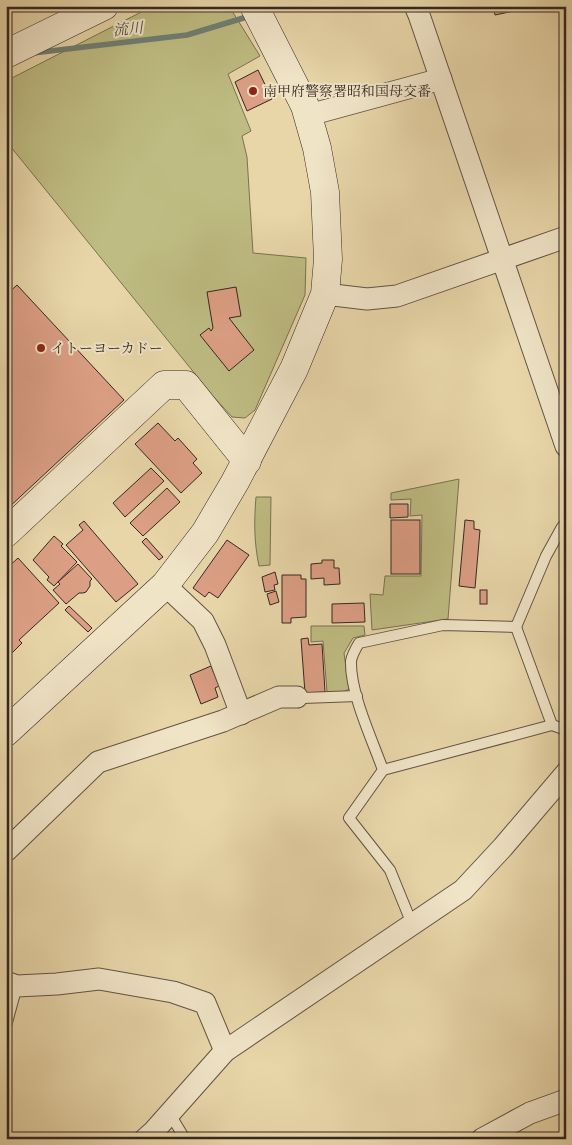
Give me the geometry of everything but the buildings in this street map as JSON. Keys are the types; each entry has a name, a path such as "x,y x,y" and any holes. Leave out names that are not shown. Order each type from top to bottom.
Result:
{"street":[{"path":"6,54 104,6"},
{"path":"6,732 165,585 205,533 246,461 294,369 325,294 328,259 325,192 317,148 309,116 275,44 254,6"},
{"path":"415,6 566,446"},
{"path":"309,116 441,79"},
{"path":"325,294 367,299 397,296 502,261 566,237"},
{"path":"6,532 164,385 186,385 246,461"},
{"path":"165,585 203,621 215,645 240,714"},
{"path":"6,851 98,762 240,714 279,697 297,697"},
{"path":"145,1139 170,1114 225,1051 464,890 566,773"},
{"path":"12,984 57,984 99,979 173,992 205,1003 225,1051"},
{"path":"482,1139 530,1113 566,1100"}],"lane":[{"path":"552,725 516,627 546,556 562,527 566,524"},
{"path":"383,770 357,696 353,678 351,658 359,643 443,625 516,627"},
{"path":"297,697 357,696"},
{"path":"412,924 390,870 349,818 383,770 552,725 566,730"},
{"path":"6,1026 12,984"},
{"path":"170,1114 185,1139"}],"shaded area":[{"path":"153,6 229,6 260,56 228,74 251,131 242,136 247,157 253,253 306,258 305,295 255,410 245,418 232,417 213,396 6,141 6,81"},
{"path":"459,479 448,619 372,630 370,594 383,595 385,576 421,576 422,515 410,516 411,499 391,500 391,493"},
{"path":"256,497 271,497 270,565 259,566 255,532"},
{"path":"311,626 364,626 365,635 353,638 344,653 349,689 343,692 327,692 323,641 311,642"}],"waterway":[{"name":"流川","path":"264,11 279,6"},
{"name":"流川","path":"33,53 187,35 250,16"}],"place":[{"name":"南甲府警察署昭和国母交番","path":"253,91"},
{"name":"イトーヨーカドー","path":"41,348"}]}
